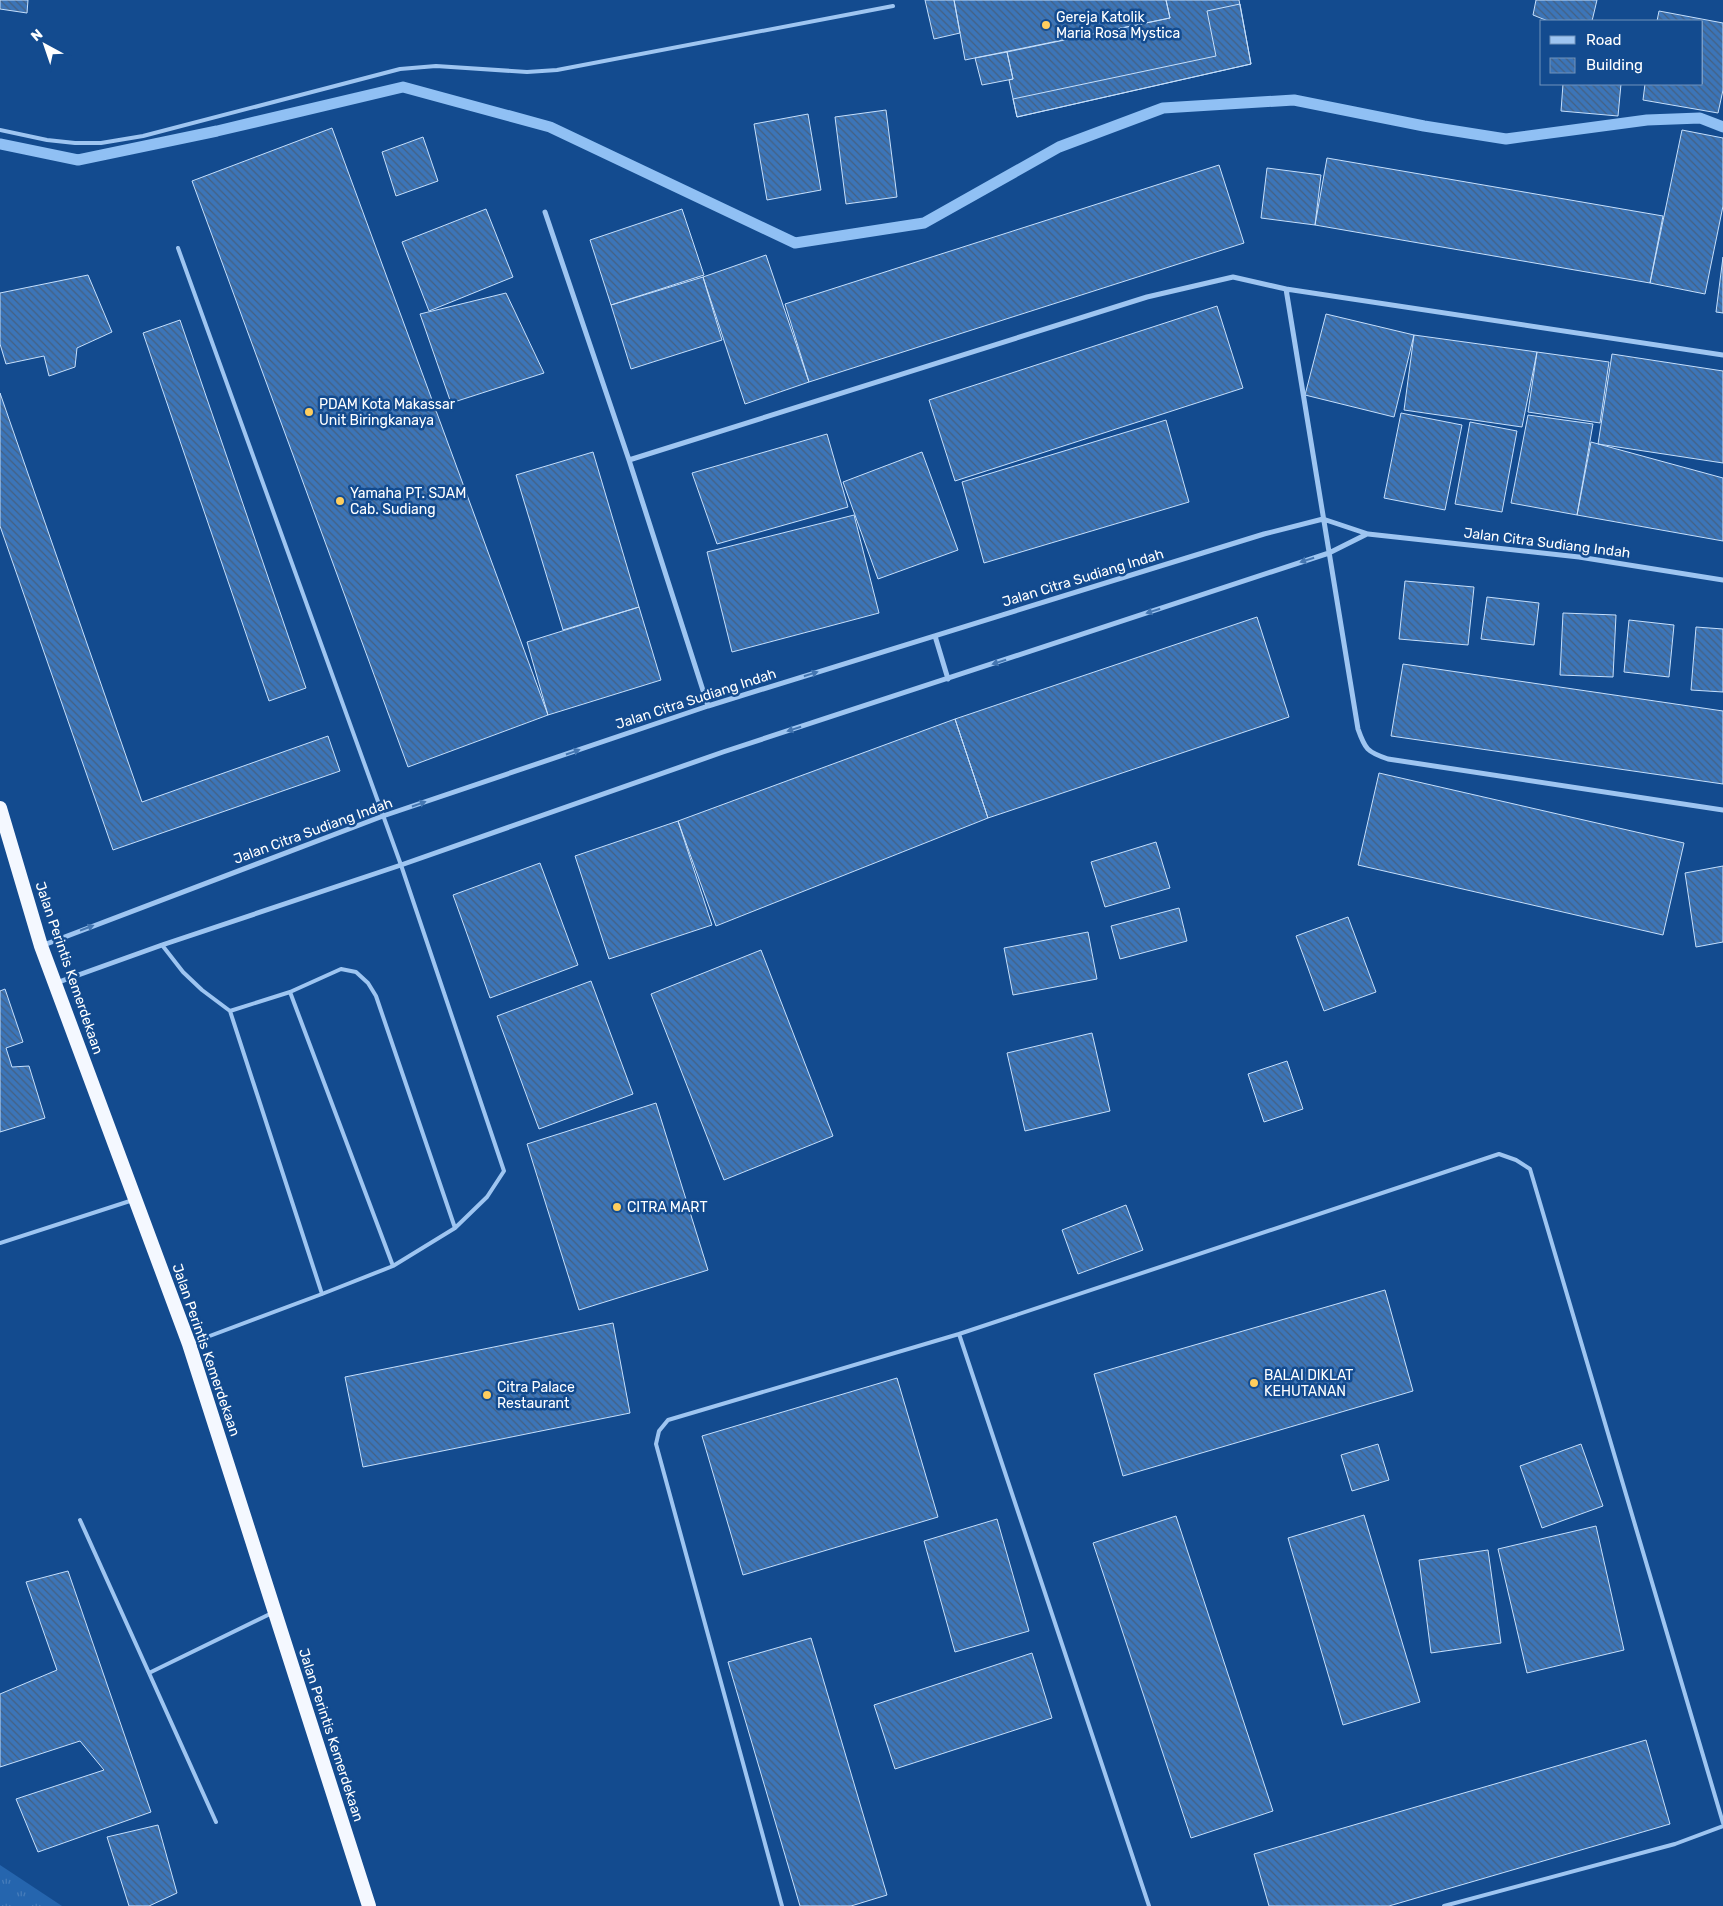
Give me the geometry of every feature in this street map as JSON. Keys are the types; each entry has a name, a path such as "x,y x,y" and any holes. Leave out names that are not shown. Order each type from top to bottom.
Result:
{"highway":[{"name":"Jalan Perintis Kemerdekaan","path":"0,808 41,946 189,1344 369,1906"}],"street":[{"path":"545,212 629,460 708,706"},
{"path":"629,460 1147,297 1233,277 1286,289 1723,355"},
{"path":"1286,289 1358,729 1364,745 1370,753 1388,759 1723,810"},
{"name":"Jalan Citra Sudiang Indah","path":"41,946 383,816 708,706 1264,534 1323,518 1368,534 1579,557 1723,580"},
{"path":"56,983 723,752 1329,553 1368,534"},
{"path":"935,636 948,679"}],"lane":[{"path":"0,130 48,140 101,143 143,136 400,69 436,66 527,72 557,70 892,6"},
{"path":"178,248 401,865 504,1171 488,1198 455,1228 393,1266 189,1344"},
{"path":"162,945 183,972 202,990 230,1011 322,1294"},
{"path":"230,1011 290,992 341,969 356,972 368,983 376,996 455,1228"},
{"path":"290,992 393,1266"},
{"path":"782,1906 656,1444 659,1431 668,1420 958,1334 1499,1154 1516,1160 1530,1169 1723,1825 1675,1844 1444,1906"},
{"path":"0,1243 135,1199"},
{"path":"958,1334 1149,1906"},
{"path":"80,1520 216,1822"},
{"path":"149,1673 274,1612"}],"green space":[{"path":"0,1865 62,1906 0,1906"}],"building":[{"path":"0,0 28,0 27,13 0,9"},
{"path":"925,0 954,0 960,33 934,39"},
{"name":"Gereja Katolik Maria Rosa Mystica","path":"954,0 1166,0 1170,18 965,60"},
{"path":"1166,0 1239,0 1251,64 1017,117 1009,80 1013,79 1007,52 1170,18"},
{"path":"1536,0 1597,0 1592,20 1546,20 1533,15"},
{"path":"1240,4 1251,64 1017,117 1013,99 1216,56 1207,11"},
{"path":"1659,11 1723,23 1723,90 1718,113 1643,100 1645,85 1703,85 1703,20 1657,20"},
{"path":"1007,52 1013,79 982,85 975,58"},
{"path":"1563,85 1621,85 1618,116 1561,111"},
{"path":"886,110 897,197 846,204 835,117"},
{"path":"808,114 821,190 767,200 754,124"},
{"path":"332,128 548,715 408,767 192,181"},
{"path":"1682,130 1723,138 1723,206 1705,294 1650,283"},
{"path":"423,137 438,181 396,196 382,152"},
{"path":"1327,158 1663,216 1650,283 1315,225"},
{"path":"1219,165 1244,243 809,382 785,304"},
{"path":"1267,168 1321,175 1315,225 1261,218"},
{"path":"486,209 513,277 429,311 402,242"},
{"path":"682,209 704,275 611,305 590,240"},
{"path":"766,255 809,382 745,404 703,277"},
{"path":"1723,257 1723,313 1716,312"},
{"path":"88,275 112,332 77,348 75,367 49,376 44,356 6,364 0,344 0,293"},
{"path":"703,277 722,340 631,369 611,305"},
{"path":"506,293 544,373 451,403 420,314"},
{"path":"1217,306 1243,388 955,481 929,400"},
{"path":"1326,314 1414,335 1394,417 1305,395"},
{"path":"180,320 306,688 269,701 143,333"},
{"path":"1414,335 1537,352 1522,427 1404,410"},
{"path":"1537,352 1609,362 1600,423 1528,412"},
{"path":"1612,354 1723,371 1723,463 1598,444"},
{"path":"0,393 142,802 328,736 340,771 113,850 0,526"},
{"path":"1401,413 1462,425 1445,510 1384,498"},
{"path":"1528,415 1593,424 1577,515 1511,503"},
{"path":"1166,420 1189,502 984,563 962,482"},
{"path":"1470,422 1517,431 1502,512 1455,504"},
{"path":"827,434 848,507 717,544 692,473"},
{"path":"1591,442 1723,478 1723,541 1577,515"},
{"path":"593,452 639,607 563,630 516,475"},
{"path":"922,452 958,550 878,579 843,482"},
{"path":"854,515 879,613 732,652 707,552"},
{"path":"1405,581 1474,587 1468,645 1399,639"},
{"path":"1487,597 1539,603 1534,645 1481,639"},
{"path":"639,607 661,680 548,715 527,642"},
{"path":"1563,613 1616,615 1613,677 1560,675"},
{"path":"1257,617 1289,717 988,818 955,719"},
{"path":"1629,620 1674,625 1669,677 1624,672"},
{"path":"1696,627 1723,629 1723,692 1691,690"},
{"path":"1403,664 1723,711 1723,784 1391,736"},
{"path":"955,719 988,818 716,926 678,821"},
{"path":"1379,773 1684,843 1663,935 1358,865"},
{"path":"678,821 712,925 609,959 575,856"},
{"path":"1156,842 1170,888 1105,907 1091,862"},
{"path":"540,863 578,965 490,998 453,895"},
{"path":"1723,866 1723,942 1696,947 1685,873"},
{"path":"1179,908 1187,941 1120,959 1111,926"},
{"path":"1348,917 1376,992 1324,1011 1296,936"},
{"path":"1088,932 1097,979 1013,995 1004,948"},
{"path":"761,950 833,1136 724,1180 651,994"},
{"path":"591,981 633,1094 539,1129 497,1016"},
{"path":"5,989 23,1042 6,1048 12,1067 29,1066 45,1118 0,1132 0,991"},
{"path":"1092,1033 1110,1111 1025,1131 1007,1053"},
{"path":"1287,1061 1303,1109 1264,1122 1248,1074"},
{"name":"CITRA MART","path":"656,1103 708,1270 579,1310 527,1144"},
{"path":"1126,1205 1143,1250 1078,1274 1062,1230"},
{"name":"BALAI DIKLAT KEHUTANAN","path":"1385,1290 1413,1391 1123,1476 1094,1374"},
{"name":"Citra Palace Restaurant","path":"613,1323 630,1413 363,1467 345,1377"},
{"path":"897,1378 938,1517 743,1575 702,1436"},
{"path":"1378,1444 1389,1480 1352,1491 1341,1455"},
{"path":"1581,1444 1603,1506 1542,1528 1520,1466"},
{"path":"1364,1515 1420,1702 1343,1725 1288,1538"},
{"path":"1176,1516 1273,1811 1191,1838 1093,1543"},
{"path":"997,1519 1029,1631 955,1652 924,1541"},
{"path":"1596,1526 1624,1650 1527,1673 1498,1549"},
{"path":"1488,1550 1501,1643 1431,1653 1419,1560"},
{"path":"68,1571 151,1812 38,1852 16,1799 104,1770 80,1741 0,1767 0,1694 57,1670 26,1582"},
{"path":"811,1638 887,1895 851,1906 800,1906 728,1662"},
{"path":"1032,1653 1052,1718 895,1769 874,1705"},
{"path":"1646,1740 1670,1824 1389,1906 1269,1906 1254,1854"},
{"path":"158,1825 177,1893 149,1906 129,1906 107,1837"}],"waterway":[{"path":"0,144 78,160 217,131 403,87 550,127 795,243 924,223 1059,147 1163,108 1294,100 1424,126 1506,139 1647,120 1700,118 1723,127"}],"place":[{"name":"Gereja Katolik Maria Rosa Mystica","path":"1046,25"},
{"name":"PDAM Kota Makassar Unit Biringkanaya","path":"309,412"},
{"name":"Yamaha PT. SJAM Cab. Sudiang","path":"340,501"},
{"name":"CITRA MART","path":"617,1207"},
{"name":"BALAI DIKLAT KEHUTANAN","path":"1254,1383"},
{"name":"Citra Palace Restaurant","path":"487,1395"}]}
